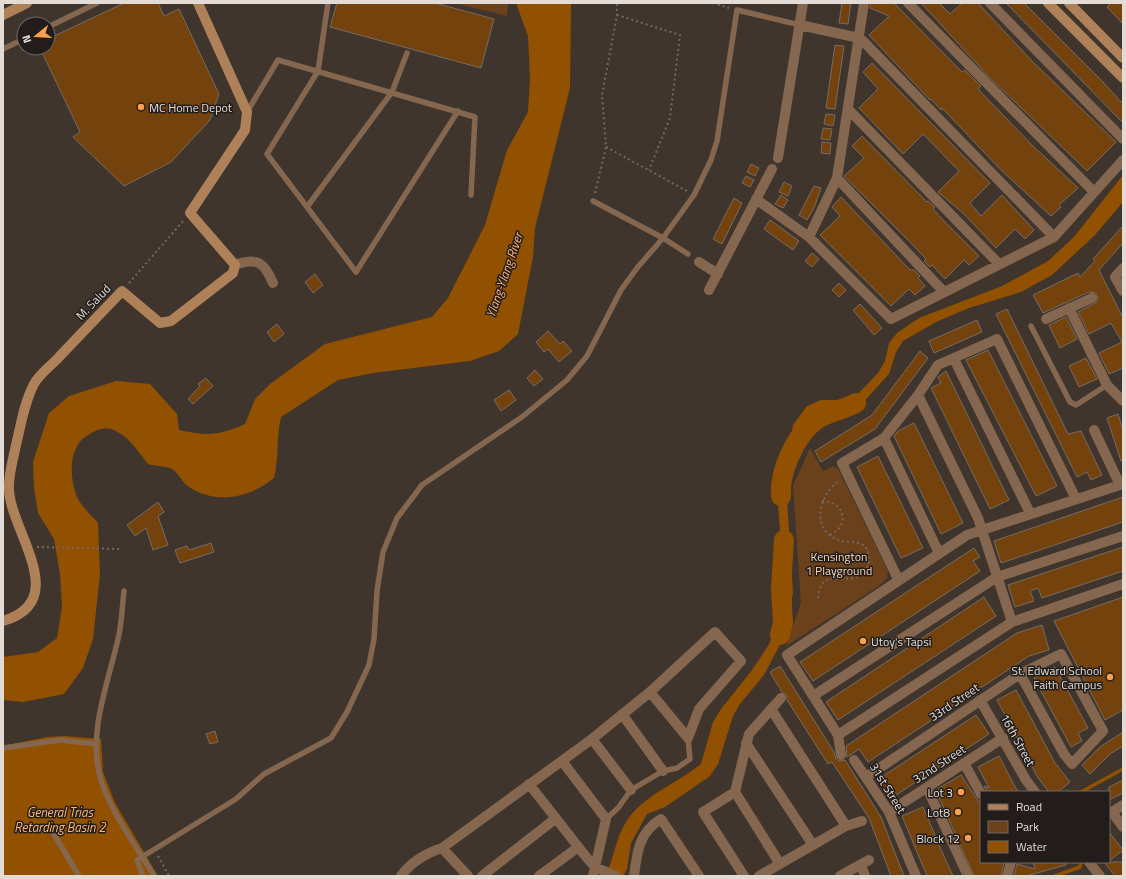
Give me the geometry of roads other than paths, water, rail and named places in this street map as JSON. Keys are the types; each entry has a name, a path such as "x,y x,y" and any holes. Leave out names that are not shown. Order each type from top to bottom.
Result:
{"street":[{"path":"3,16 28,3"},
{"path":"198,3 247,112 245,130 190,213 235,266 250,260 260,262 268,271 273,283"},
{"path":"778,158 803,3"},
{"path":"809,237 837,178 864,3"},
{"path":"908,3 1094,192"},
{"path":"990,3 1123,139"},
{"path":"1048,3 1123,78"},
{"path":"1069,3 1123,58"},
{"path":"800,25 859,38 877,54 1054,237"},
{"path":"848,109 999,264"},
{"path":"756,199 809,237 891,319 1054,237 1123,160"},
{"path":"709,290 772,169"},
{"path":"837,178 944,292"},
{"path":"699,262 718,274"},
{"name":"M. Salud","path":"3,621 23,612 31,604 35,592 34,564 12,508 9,490 11,471 26,403 35,383 122,291 160,323 171,321 233,273 235,266"},
{"path":"1123,268 1115,277 1123,291"},
{"path":"1046,319 1092,298"},
{"path":"1069,308 1107,385 1123,401"},
{"path":"898,579 842,463 884,438 918,395 938,365 997,339 1076,499"},
{"path":"954,359 1030,513"},
{"path":"918,395 982,529 1012,622"},
{"path":"841,755 838,735 787,655 898,579 967,535 1121,484 1094,430"},
{"path":"884,438 939,552"},
{"path":"813,696 997,577 1123,536"},
{"path":"838,735 1012,622 1123,584"},
{"path":"401,876 415,861 432,851 442,848 592,739 650,692 715,632 741,661 699,709 688,738 650,692"},
{"name":"33rd Street","path":"866,777 1020,674 1061,654 1103,731 1072,764 1064,754 1020,674"},
{"path":"744,876 702,812 734,792 749,734 781,698"},
{"name":"16th Street","path":"980,700 1026,780 1034,791"},
{"path":"771,709 846,826"},
{"path":"622,714 664,771"},
{"name":"32nd Street","path":"889,812 1003,738"},
{"path":"592,739 631,790"},
{"path":"746,743 813,845"},
{"name":"31st Street","path":"854,760 889,812 916,876"},
{"path":"562,761 606,819 594,871"},
{"path":"964,763 980,792"},
{"path":"529,784 594,871 611,874"},
{"path":"927,788 968,876"},
{"path":"734,792 780,864"},
{"path":"1123,805 1112,812 1123,827"},
{"path":"482,876 555,819"},
{"path":"634,876 638,849 642,838 651,825 661,819 699,876"},
{"path":"759,876 846,826 862,821"},
{"path":"442,848 468,876"},
{"path":"539,876 578,848"},
{"path":"840,876 865,862 865,876"},
{"path":"1007,876 1011,863"},
{"path":"1090,863 1100,876"}],"lane":[{"path":"56,23 97,3"},
{"path":"328,3 318,71 267,154 356,272 458,111"},
{"path":"143,876 137,860 236,799 264,774 331,738 347,712 369,665 374,639 377,591 383,552 396,518 422,485 522,417 567,380 588,356 621,290 637,268 663,238 694,195 711,160 717,141 737,10 800,25"},
{"path":"3,49 16,43"},
{"path":"307,207 392,92 407,53"},
{"path":"247,112 278,60 475,117 471,195"},
{"path":"593,201 663,238 688,254"},
{"path":"1031,326 1070,402 1076,405 1107,385"},
{"path":"124,591 118,638 100,707 97,744 98,772 104,790 154,876"},
{"path":"606,819 618,808 631,790 664,771 677,768 690,759 688,738"},
{"path":"3,748 60,740 97,744"},
{"path":"52,831 79,876"}],"water":[{"name":"Ylang-Ylang River","path":"516,3 571,3 570,88 535,228 533,257 518,334 499,351 470,361 373,373 338,380 281,417 278,432 274,478 254,490 233,497 211,496 200,493 182,481 177,473 172,469 148,464 127,439 117,431 105,428 97,430 83,439 74,453 72,471 74,489 79,501 98,523 100,574 93,639 83,668 64,694 23,702 3,700 3,657 38,652 57,638 62,607 60,574 54,539 38,513 34,488 33,462 49,413 69,396 116,381 150,384 177,414 179,430 206,434 220,433 245,424 255,399 270,384 325,344 432,317 448,298 485,225 507,150 528,112 530,78 528,36"},
{"path":"1123,175 1123,202 1094,236 1052,275 1021,292 969,308 936,322 903,341 896,352 889,374 858,408 845,412 830,412 815,418 805,428 785,467 793,593 786,633 764,675 740,704 733,716 718,764 710,776 665,807 647,814 631,843 627,869 623,876 605,876 622,828 633,813 651,797 701,764 713,722 721,709 752,670 768,646 777,628 782,608 784,585 777,489 777,468 790,443 793,425 807,406 821,400 848,400 857,395 878,373 885,361 889,343 897,333 919,318 1002,286 1048,261 1074,237"},
{"name":"General Trias Retarding Basin 2","path":"65,736 101,739 103,772 115,803 158,876 3,876 3,746 47,737"}],"waterway":[{"path":"781,496 781,486 786,465 790,454 802,434 809,426 821,417 856,403"},
{"path":"780,635 783,623 781,589 784,540"},
{"path":"1083,791 1123,769"},
{"path":"1055,876 1080,867 1081,863"}],"place":[{"name":"MC Home Depot","path":"141,107"},
{"name":"Utoy's Tapsi","path":"863,641"},
{"name":"St. Edward School Faith Campus","path":"1110,677"},
{"name":"Lot 3","path":"961,792"},
{"name":"Lot8","path":"958,812"},
{"name":"Block 12","path":"968,838"}],"park label":[{"name":"Kensington 1 Playground","path":"839,563"}]}
